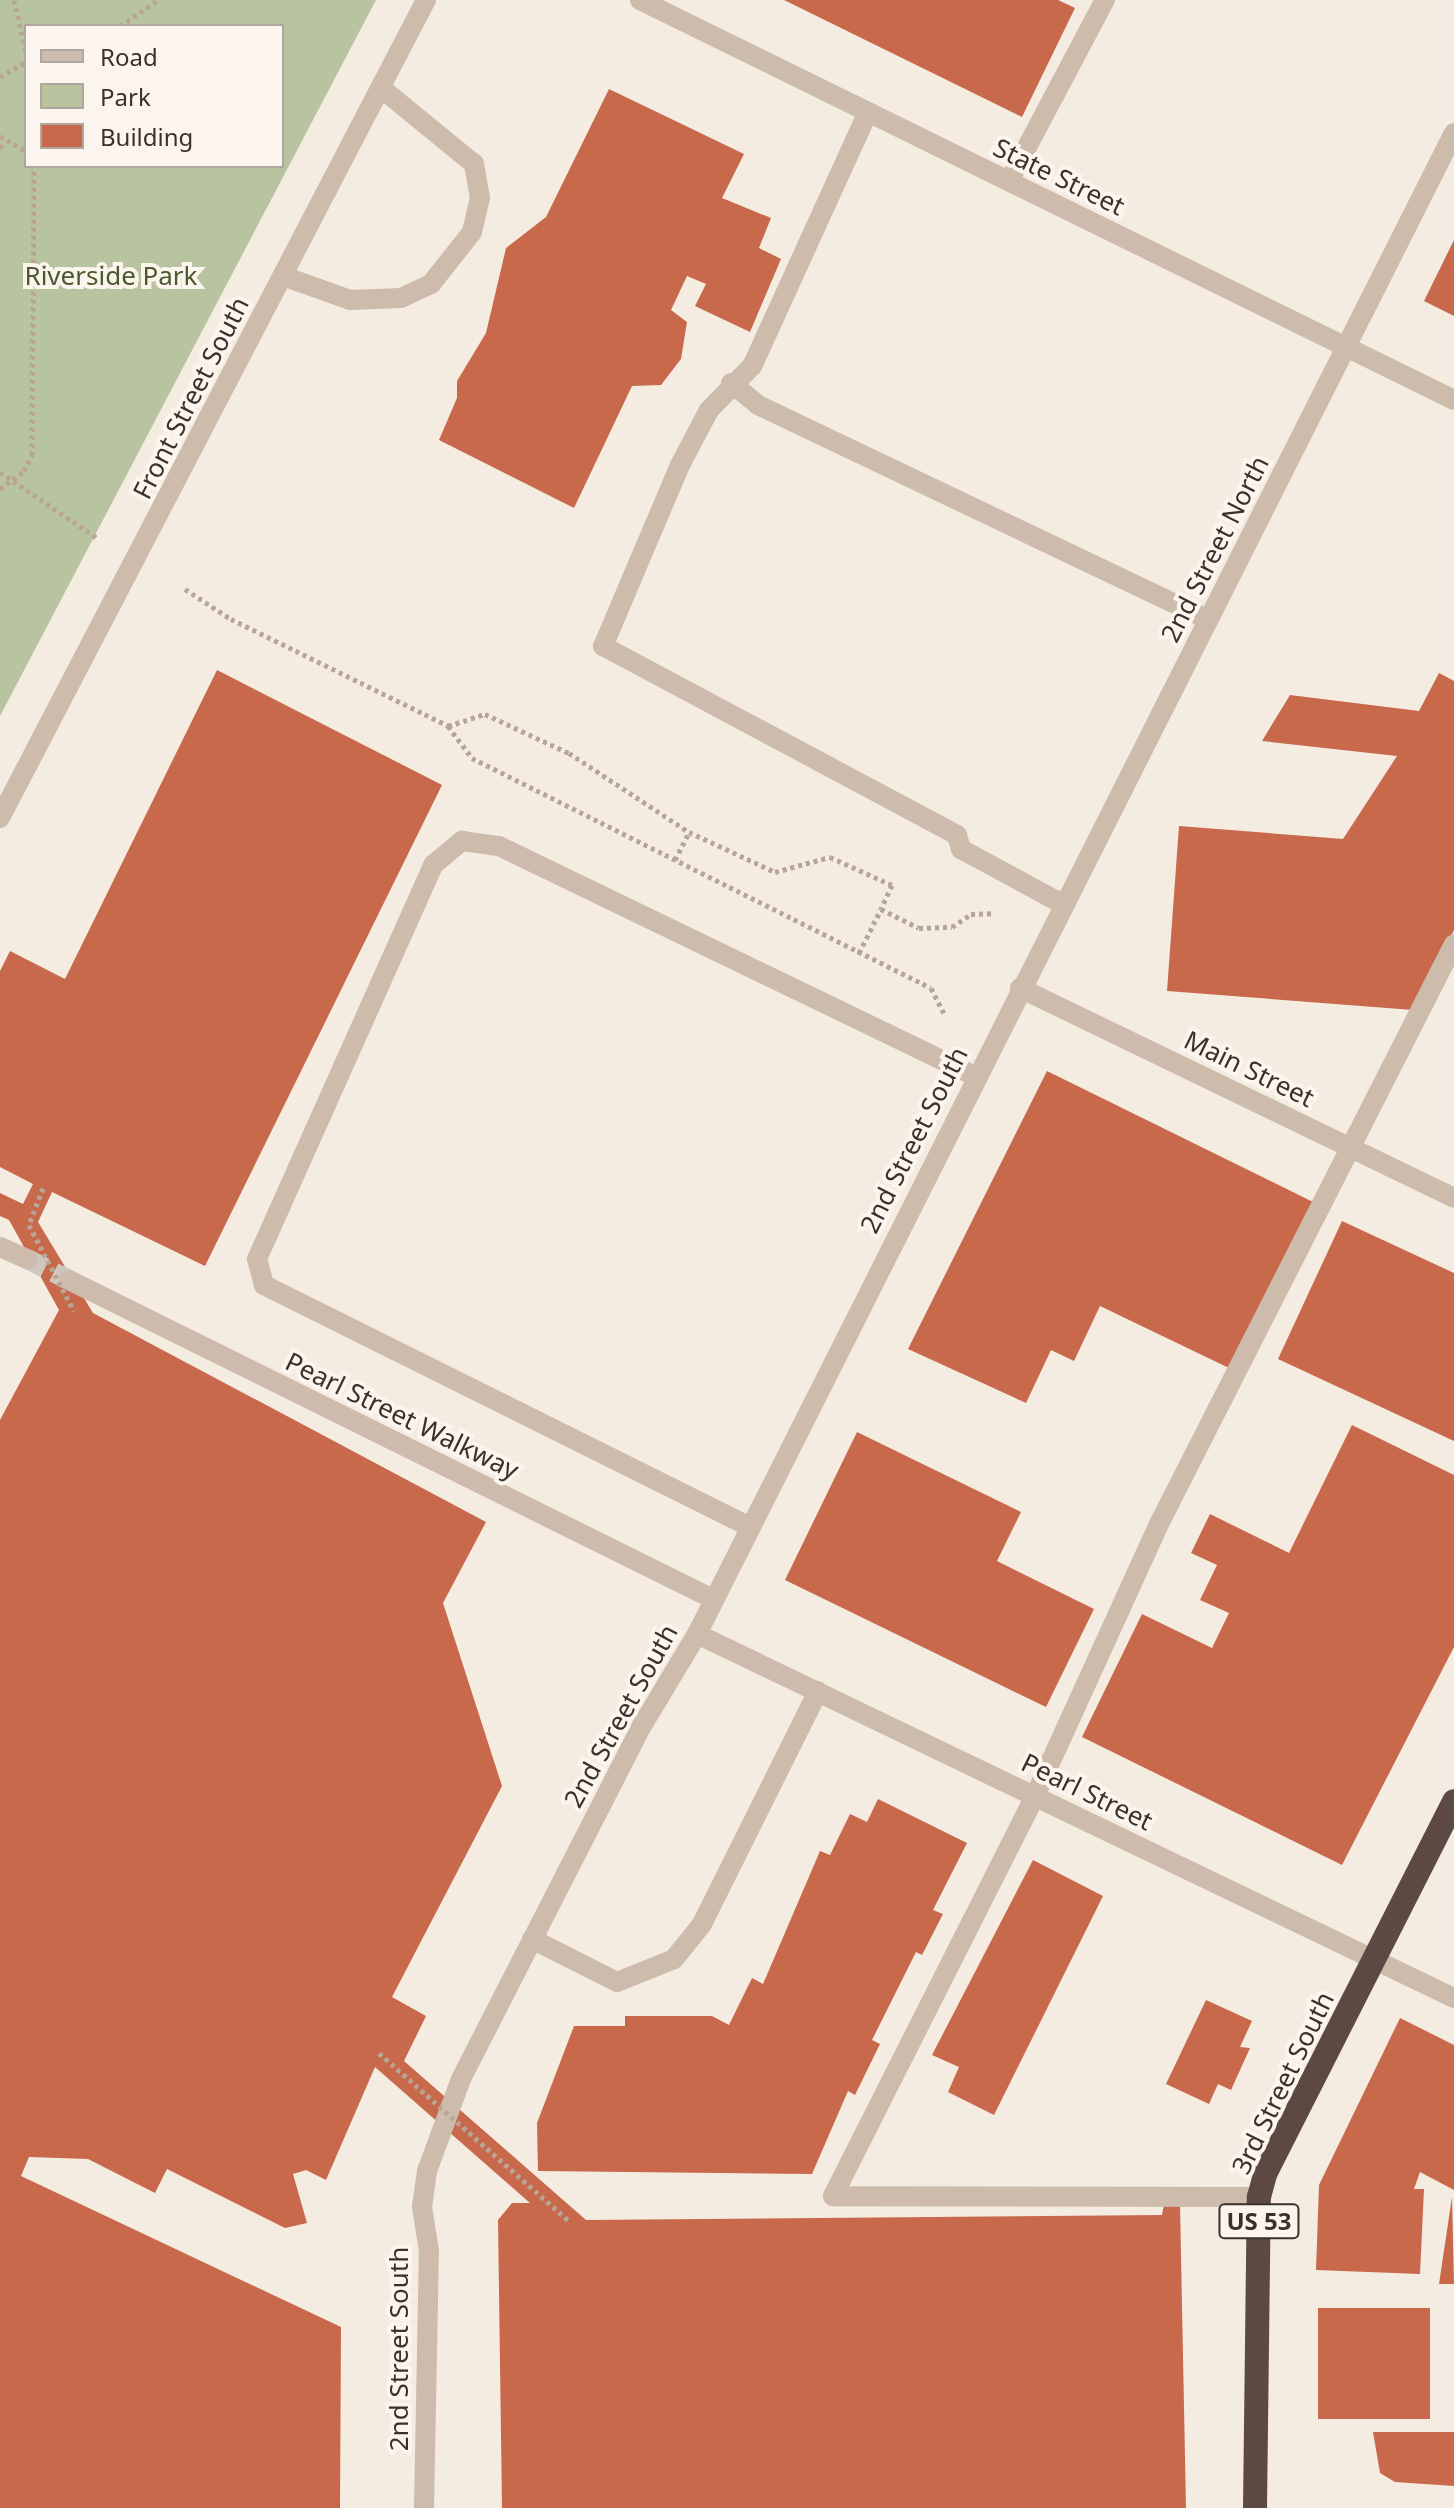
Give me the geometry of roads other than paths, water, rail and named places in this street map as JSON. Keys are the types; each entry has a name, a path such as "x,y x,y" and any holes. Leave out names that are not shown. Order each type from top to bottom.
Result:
{"highway":[{"name":"3rd Street South","path":"1255,2508 1259,2197 1275,2152 1454,1801"}],"street":[{"name":"Front Street South","path":"0,818 426,0"},
{"name":"State Street","path":"640,0 668,6 868,112 1454,400"},
{"path":"1009,181 1105,0"},
{"path":"283,276 350,300 401,298 431,284 472,232 480,198 474,164 381,88"},
{"path":"868,112 752,366 731,383 709,410 680,465 603,646 957,835 961,849 1064,905"},
{"name":"2nd Street North","path":"1020,988 1454,133"},
{"path":"731,383 758,405 1208,620"},
{"path":"750,1527 288,1301 264,1285 257,1269 433,865 462,841 499,846 975,1076"},
{"path":"1259,2197 833,2196 1035,1796 1161,1520 1454,944"},
{"name":"2nd Street South","path":"424,2508 429,2251 422,2207 427,2171 461,2079 532,1939 697,1634 1020,988"},
{"name":"Main Street","path":"1020,988 1454,1198"},
{"path":"0,1247 27,1259"},
{"name":"Pearl Street Walkway","path":"69,1280 713,1599"},
{"name":"Pearl Street","path":"697,1634 1454,1998"},
{"path":"532,1939 617,1982 674,1959 702,1924 818,1691"}],"tunnel":[{"path":"27,1259 69,1280"}],"park label":[{"name":"Riverside Park","path":"111,276"}]}
